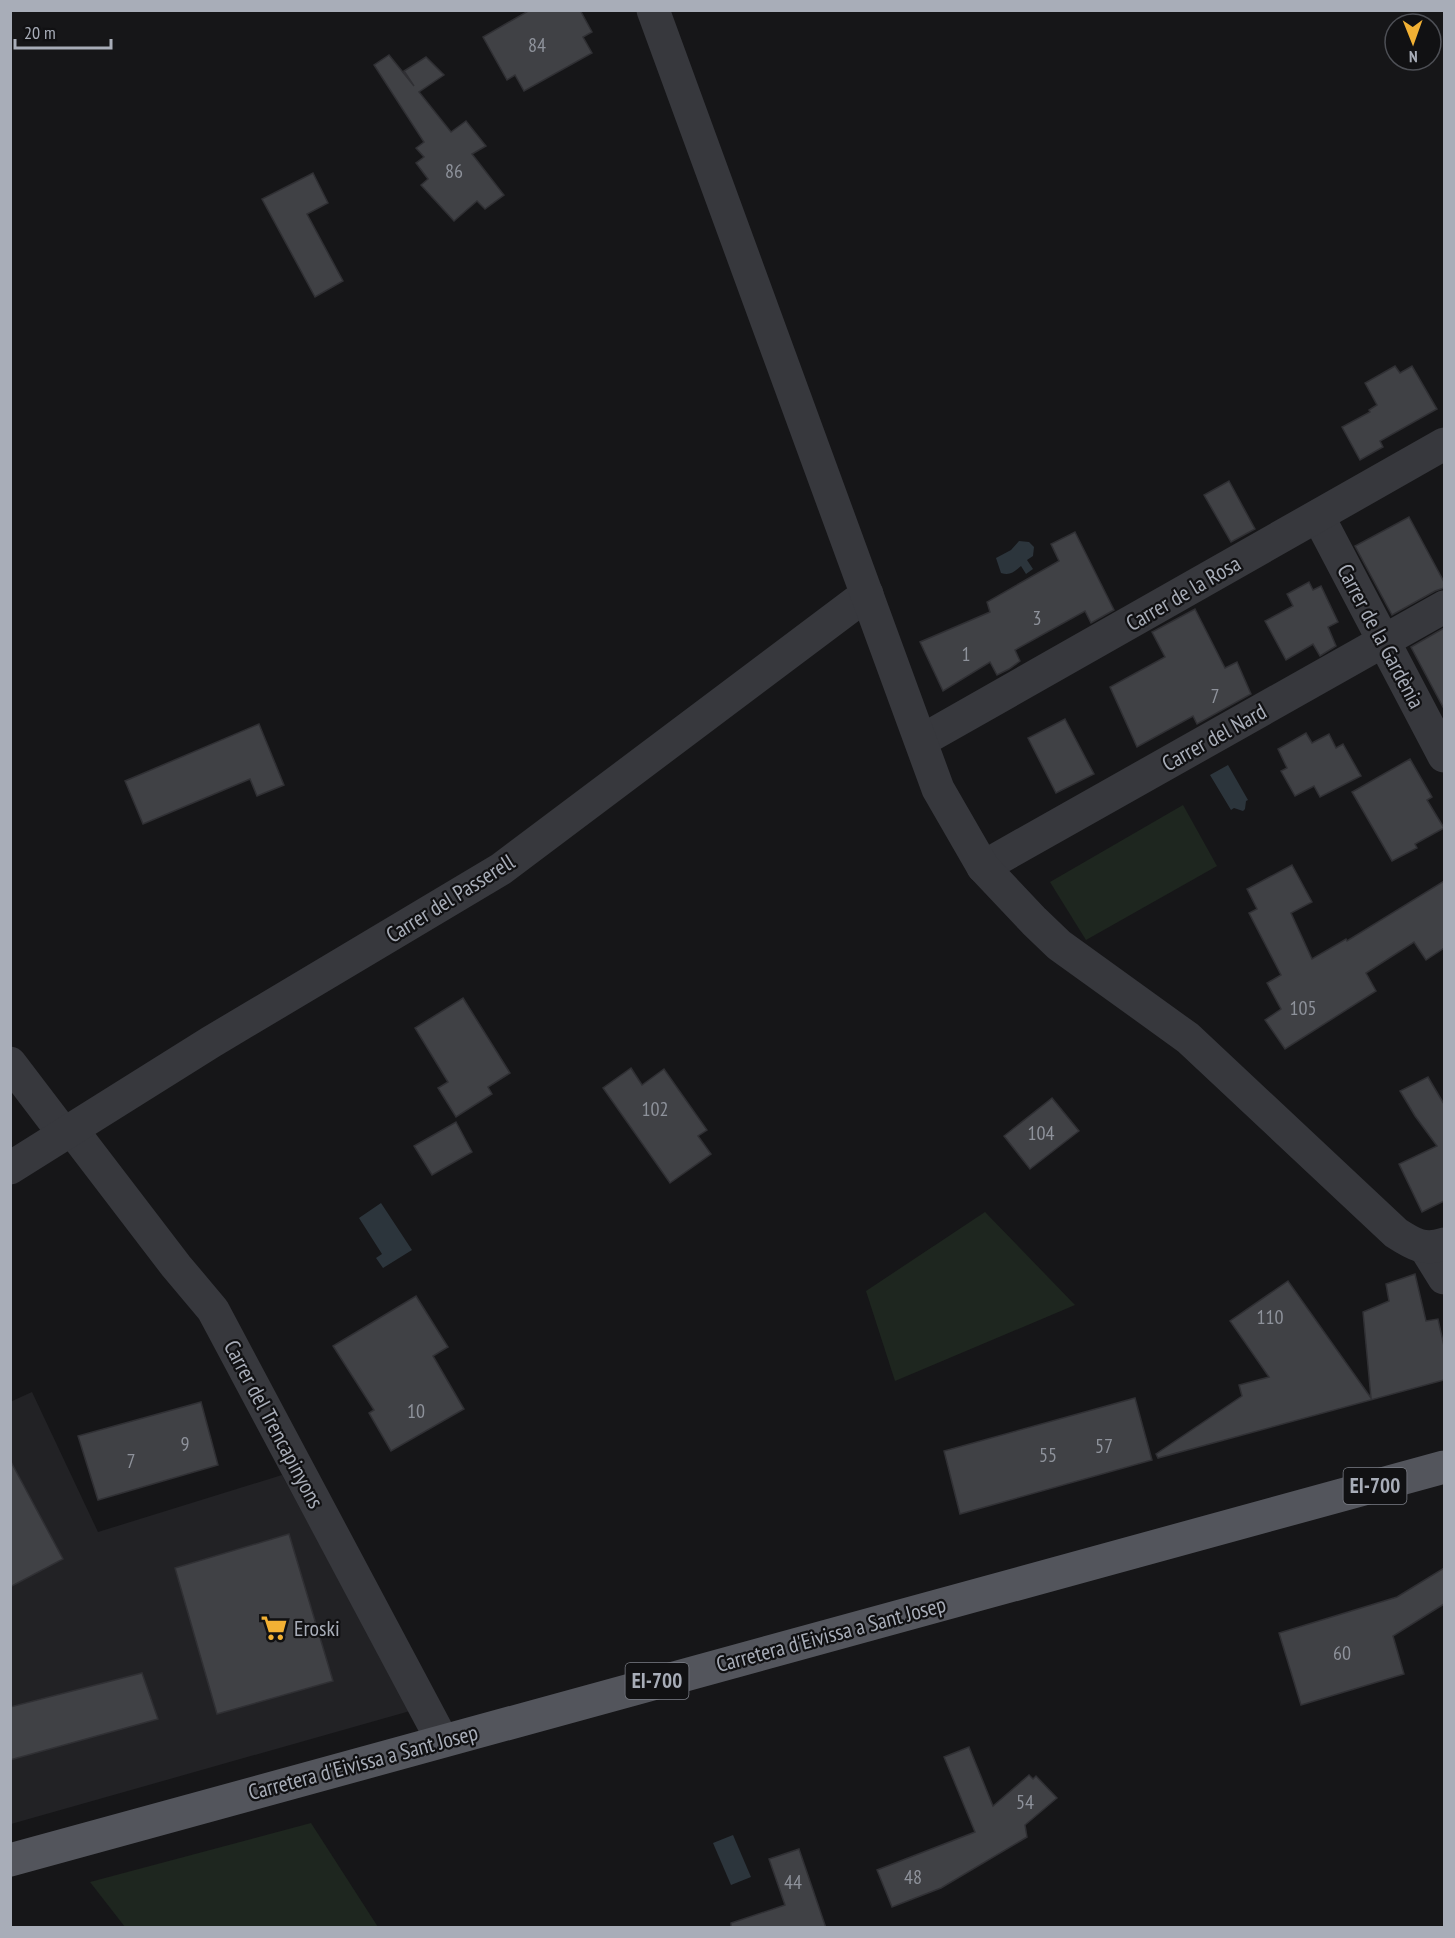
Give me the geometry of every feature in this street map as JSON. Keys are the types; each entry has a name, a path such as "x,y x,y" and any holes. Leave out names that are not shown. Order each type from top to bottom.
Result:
{"main road":[{"name":"Carretera d'Eivissa a Sant Josep","path":"10,1860 1444,1467"}],"street":[{"path":"653,10 938,789 983,867 1059,945 1188,1038 1396,1233 1413,1245 1435,1246 1444,1278"},
{"name":"Carrer de la Rosa","path":"921,741 1444,444"},
{"name":"Carrer de la Gardènia","path":"1318,516 1444,756"},
{"name":"Carrer del Passerell","path":"10,1168 211,1042 501,869 867,594"},
{"name":"Carrer del Nard","path":"983,867 1444,607"},
{"name":"Carrer del Trencapinyons","path":"10,1063 213,1310 442,1740"}],"shaded area":[{"path":"1019,541 1029,542 1034,547 1033,556 1027,560 1033,569 1026,574 1021,566 1009,574 1001,573 996,558 1011,550"},
{"path":"1228,765 1248,800 1243,811 1234,808 1231,810 1210,775"},
{"path":"1183,805 1217,866 1086,940 1050,882"},
{"path":"381,1203 412,1250 383,1268 376,1258 382,1254 359,1218"},
{"path":"985,1212 1075,1305 895,1381 866,1291"},
{"path":"32,1392 98,1532 282,1475 410,1711 11,1824 10,1402"},
{"path":"311,1823 378,1927 125,1927 90,1882"},
{"path":"733,1835 751,1877 731,1885 713,1843"}],"building":[{"path":"530,10 580,10 592,32 583,37 592,53 524,91 515,75 507,80 483,37"},
{"path":"389,55 414,86 404,71 426,57 444,75 419,92 451,132 466,121 486,146 472,154 504,195 485,209 477,201 454,221 421,185 428,179 416,163 424,157 416,148 424,142 374,65"},
{"path":"313,173 328,203 307,214 343,281 315,297 262,199"},
{"path":"1395,366 1400,373 1412,366 1437,409 1380,441 1383,447 1360,460 1342,427 1370,412 1369,410 1377,405 1365,383"},
{"path":"1229,481 1255,529 1231,542 1204,495"},
{"path":"1409,517 1444,582 1444,588 1392,615 1355,546"},
{"path":"1075,532 1114,610 1091,623 1085,611 1015,650 1020,661 1009,669 997,675 990,662 943,691 920,642 990,612 987,602 1059,561 1051,544"},
{"path":"1309,582 1313,590 1321,586 1338,622 1328,627 1336,646 1320,656 1313,644 1286,660 1265,621 1293,606 1287,594"},
{"path":"1195,609 1225,668 1237,662 1251,694 1197,724 1193,716 1137,747 1110,687 1165,657 1152,632"},
{"path":"1444,628 1444,709 1411,647"},
{"path":"1065,719 1094,774 1056,793 1028,738"},
{"path":"259,724 284,785 257,796 250,779 143,824 125,781"},
{"path":"1306,733 1312,743 1329,734 1336,748 1343,744 1361,776 1320,797 1314,786 1295,796 1281,771 1287,768 1278,749"},
{"path":"1410,759 1432,797 1427,800 1444,828 1415,844 1417,848 1392,861 1352,792"},
{"path":"1292,865 1312,902 1291,913 1312,959 1346,939 1347,941 1444,881 1444,948 1426,960 1414,942 1366,973 1376,991 1285,1049 1265,1020 1281,1009 1267,983 1281,975 1249,913 1257,909 1247,889"},
{"path":"463,998 510,1073 488,1087 492,1094 456,1117 438,1088 448,1082 415,1028"},
{"path":"631,1068 642,1085 664,1069 707,1130 698,1136 711,1154 670,1183 603,1088"},
{"path":"1428,1077 1444,1104 1444,1201 1422,1212 1399,1164 1437,1146 1400,1091"},
{"path":"1052,1098 1079,1131 1030,1169 1004,1136"},
{"path":"456,1122 472,1152 432,1175 414,1146"},
{"path":"1415,1274 1426,1321 1438,1319 1444,1346 1444,1380 1158,1458 1156,1454 1242,1396 1239,1385 1269,1377 1230,1321 1288,1281 1371,1398 1363,1312 1389,1301 1386,1284"},
{"path":"416,1296 448,1347 433,1356 464,1409 391,1451 369,1413 374,1410 333,1346"},
{"path":"1135,1398 1152,1460 960,1514 944,1451"},
{"path":"201,1402 218,1465 98,1500 78,1436"},
{"path":"10,1460 63,1559 10,1587"},
{"path":"289,1534 333,1681 217,1714 175,1568"},
{"path":"1444,1568 1444,1604 1393,1636 1404,1674 1301,1705 1279,1633 1397,1597"},
{"path":"142,1673 158,1719 10,1760 10,1707"},
{"path":"969,1747 993,1806 1029,1775 1033,1779 1036,1776 1057,1798 1025,1825 1027,1837 941,1888 892,1907 877,1870 975,1832 944,1757"},
{"path":"799,1849 826,1928 731,1928 731,1923 785,1905 769,1859"}],"place":[{"name":"Eroski","path":"274,1628"}]}
